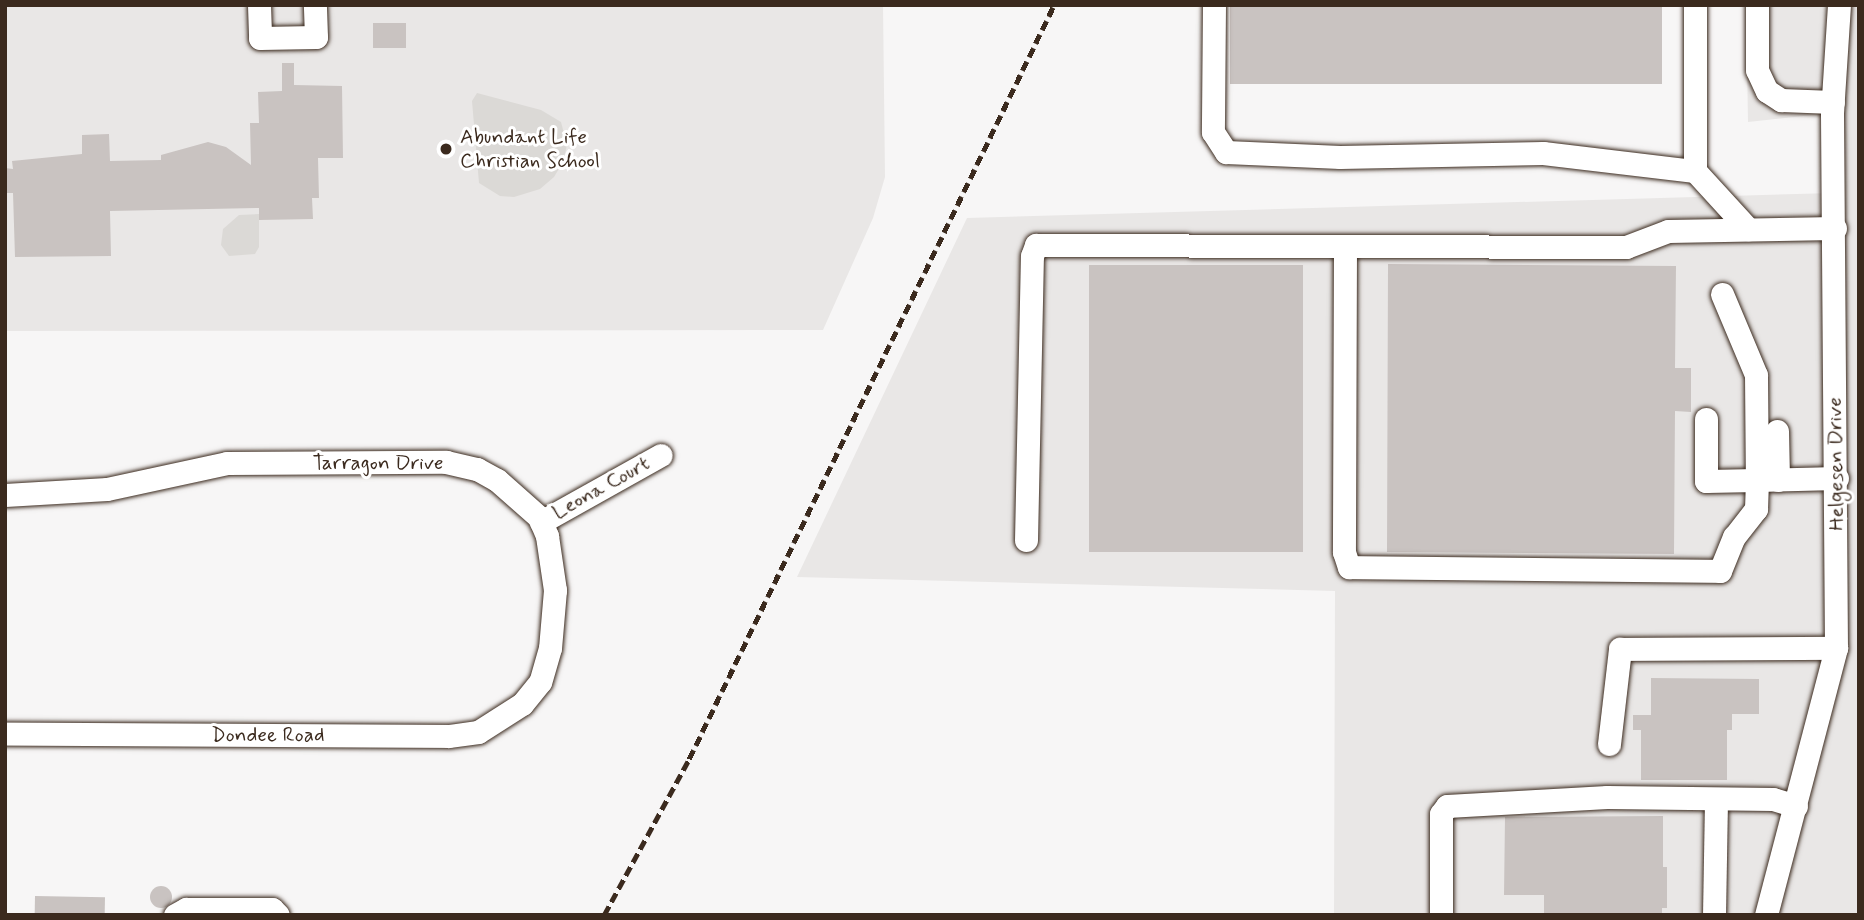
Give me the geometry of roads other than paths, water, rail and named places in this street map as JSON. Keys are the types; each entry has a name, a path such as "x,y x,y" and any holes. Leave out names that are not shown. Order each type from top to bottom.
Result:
{"street":[{"path":"259,5 260,38 316,37 315,5"},
{"path":"1214,5 1213,132 1226,152 1340,157 1543,153 1695,171 1748,229"},
{"path":"1695,5 1695,171"},
{"path":"1757,5 1757,70 1767,91 1782,100 1833,102"},
{"name":"Helgesen Drive","path":"1769,914 1836,648 1833,102 1839,5"},
{"path":"1026,540 1032,256 1036,245 1626,247 1668,231 1835,228"},
{"path":"1345,247 1343,552 1349,567 1709,573 1720,571 1734,537 1756,509 1767,480 1777,431"},
{"path":"1722,293 1756,375 1767,480"},
{"path":"1706,419 1706,481 1837,478"},
{"name":"Leona Court","path":"541,522 661,455"},
{"name":"Tarragon Drive","path":"5,495 107,489 227,463 446,462 477,469 498,480 541,522 553,562 550,649 540,682 522,704"},
{"path":"1609,744 1620,649 1836,648"},
{"name":"Dondee Road","path":"5,734 448,736 478,732 522,704"},
{"path":"1441,915 1441,814 1447,806 1607,797 1773,799 1796,806"},
{"path":"1714,915 1716,800"},
{"path":"175,915 186,909 272,909 278,915"}],"railway":[{"path":"604,915 689,759 1054,5"}],"place":[{"name":"Abundant Life Christian School","path":"446,149"}]}
